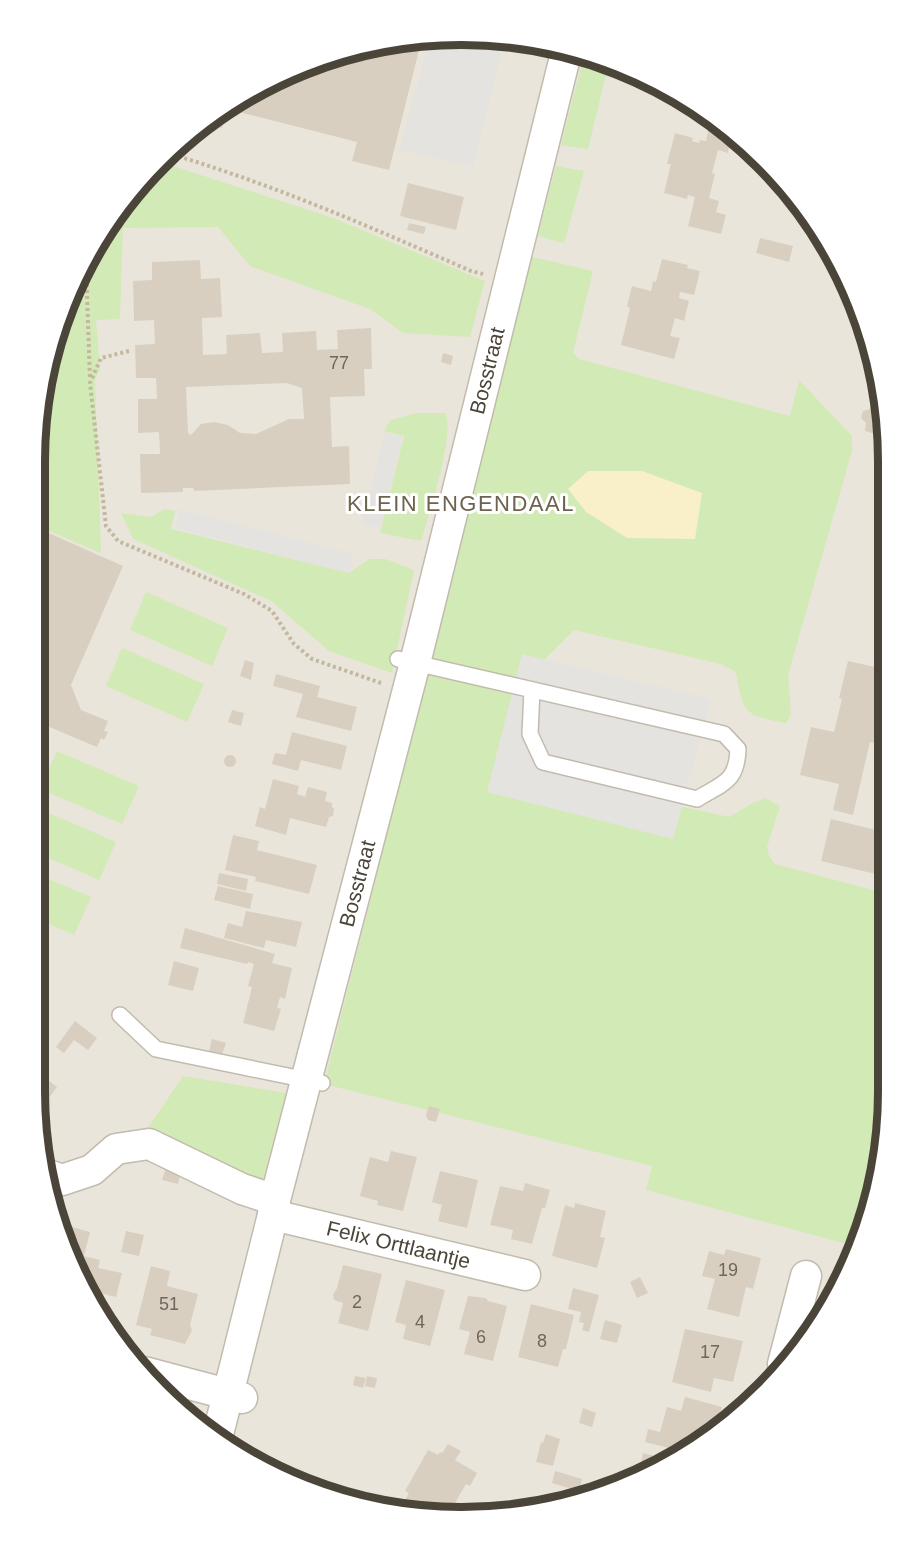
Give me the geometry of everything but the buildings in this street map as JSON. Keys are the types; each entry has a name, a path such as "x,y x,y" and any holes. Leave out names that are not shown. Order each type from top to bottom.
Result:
{"street":[{"name":"Bosstraat","path":"221,1430 235,1396 274,1207 314,1081 407,671 509,281 570,59"},
{"path":"54,1177 62,1180 92,1170 116,1149 149,1144 274,1207"},
{"name":"Felix Orttlaantje","path":"274,1207 525,1275"},
{"path":"786,1351 806,1276"},
{"path":"158,1376 235,1396"}],"lane":[{"path":"407,671 532,690 724,734 738,749 737,766 729,780 697,799 543,762 530,734 532,690"},
{"path":"120,1015 156,1049 314,1081"}],"path":[{"path":"178,156 337,212 471,271 509,281"},
{"path":"86,280 90,382 106,525 118,541 244,594 272,611 294,644 312,659 407,671"},
{"path":"90,382 101,358 129,351"}],"shaded area":[{"path":"462,45 543,53 595,67 621,77 646,88 693,115 736,148 775,187 808,230 822,253 846,302 864,354 877,434 877,1118 870,1172 856,1224 835,1275 808,1322 775,1365 736,1404 715,1421 693,1437 646,1464 595,1485 543,1499 462,1507 407,1503 354,1493 277,1464 230,1437 187,1404 148,1365 115,1322 88,1275 77,1250 59,1198 46,1118 46,434 53,380 67,328 88,277 115,230 148,187 167,167 187,148 230,115 277,88 302,77 354,59 380,53"},
{"path":"489,46 502,50 473,167 399,150 428,47"},
{"path":"384,433 402,437 381,529 362,524"},
{"path":"180,509 354,554 349,573 175,528"},
{"path":"522,654 711,699 673,839 487,792"}],"green space":[{"path":"582,63 607,72 588,149 561,145"},
{"path":"169,165 333,218 485,281 470,337 403,333 370,309 250,266 218,227 123,228 120,319 96,320 100,370 95,379 101,553 45,529 46,434 53,380 67,328 88,277 115,230 148,187"},
{"path":"556,166 584,171 564,243 538,236"},
{"path":"532,257 593,271 573,353 579,359 790,416 799,380 852,436 852,451 788,675 791,714 786,723 761,718 748,710 741,696 736,672 721,664 574,630 511,693 517,715 523,772 729,817 765,798 780,806 767,847 769,856 775,864 878,891 877,1118 870,1172 856,1224 848,1244 646,1190 652,1166 324,1084"},
{"path":"417,413 445,413 447,423 447,438 440,475 421,541 380,533 404,436 384,431 391,420"},
{"path":"165,509 175,511 171,529 349,573 369,559 385,559 414,570 392,673 329,651 271,601 133,539 121,513 151,517"},
{"path":"146,592 228,628 212,666 130,630"},
{"path":"122,648 204,684 187,722 106,686"},
{"path":"57,751 139,786 122,824 45,791 45,778"},
{"path":"45,811 116,842 99,880 45,856"},
{"path":"45,877 91,897 74,935 45,922"},
{"path":"183,1076 286,1093 261,1186 146,1131"}],"sand":[{"path":"588,471 642,471 702,493 695,539 627,538 586,512 568,489"}],"district":[{"name":"KLEIN ENGENDAAL","path":"461,503"}]}
